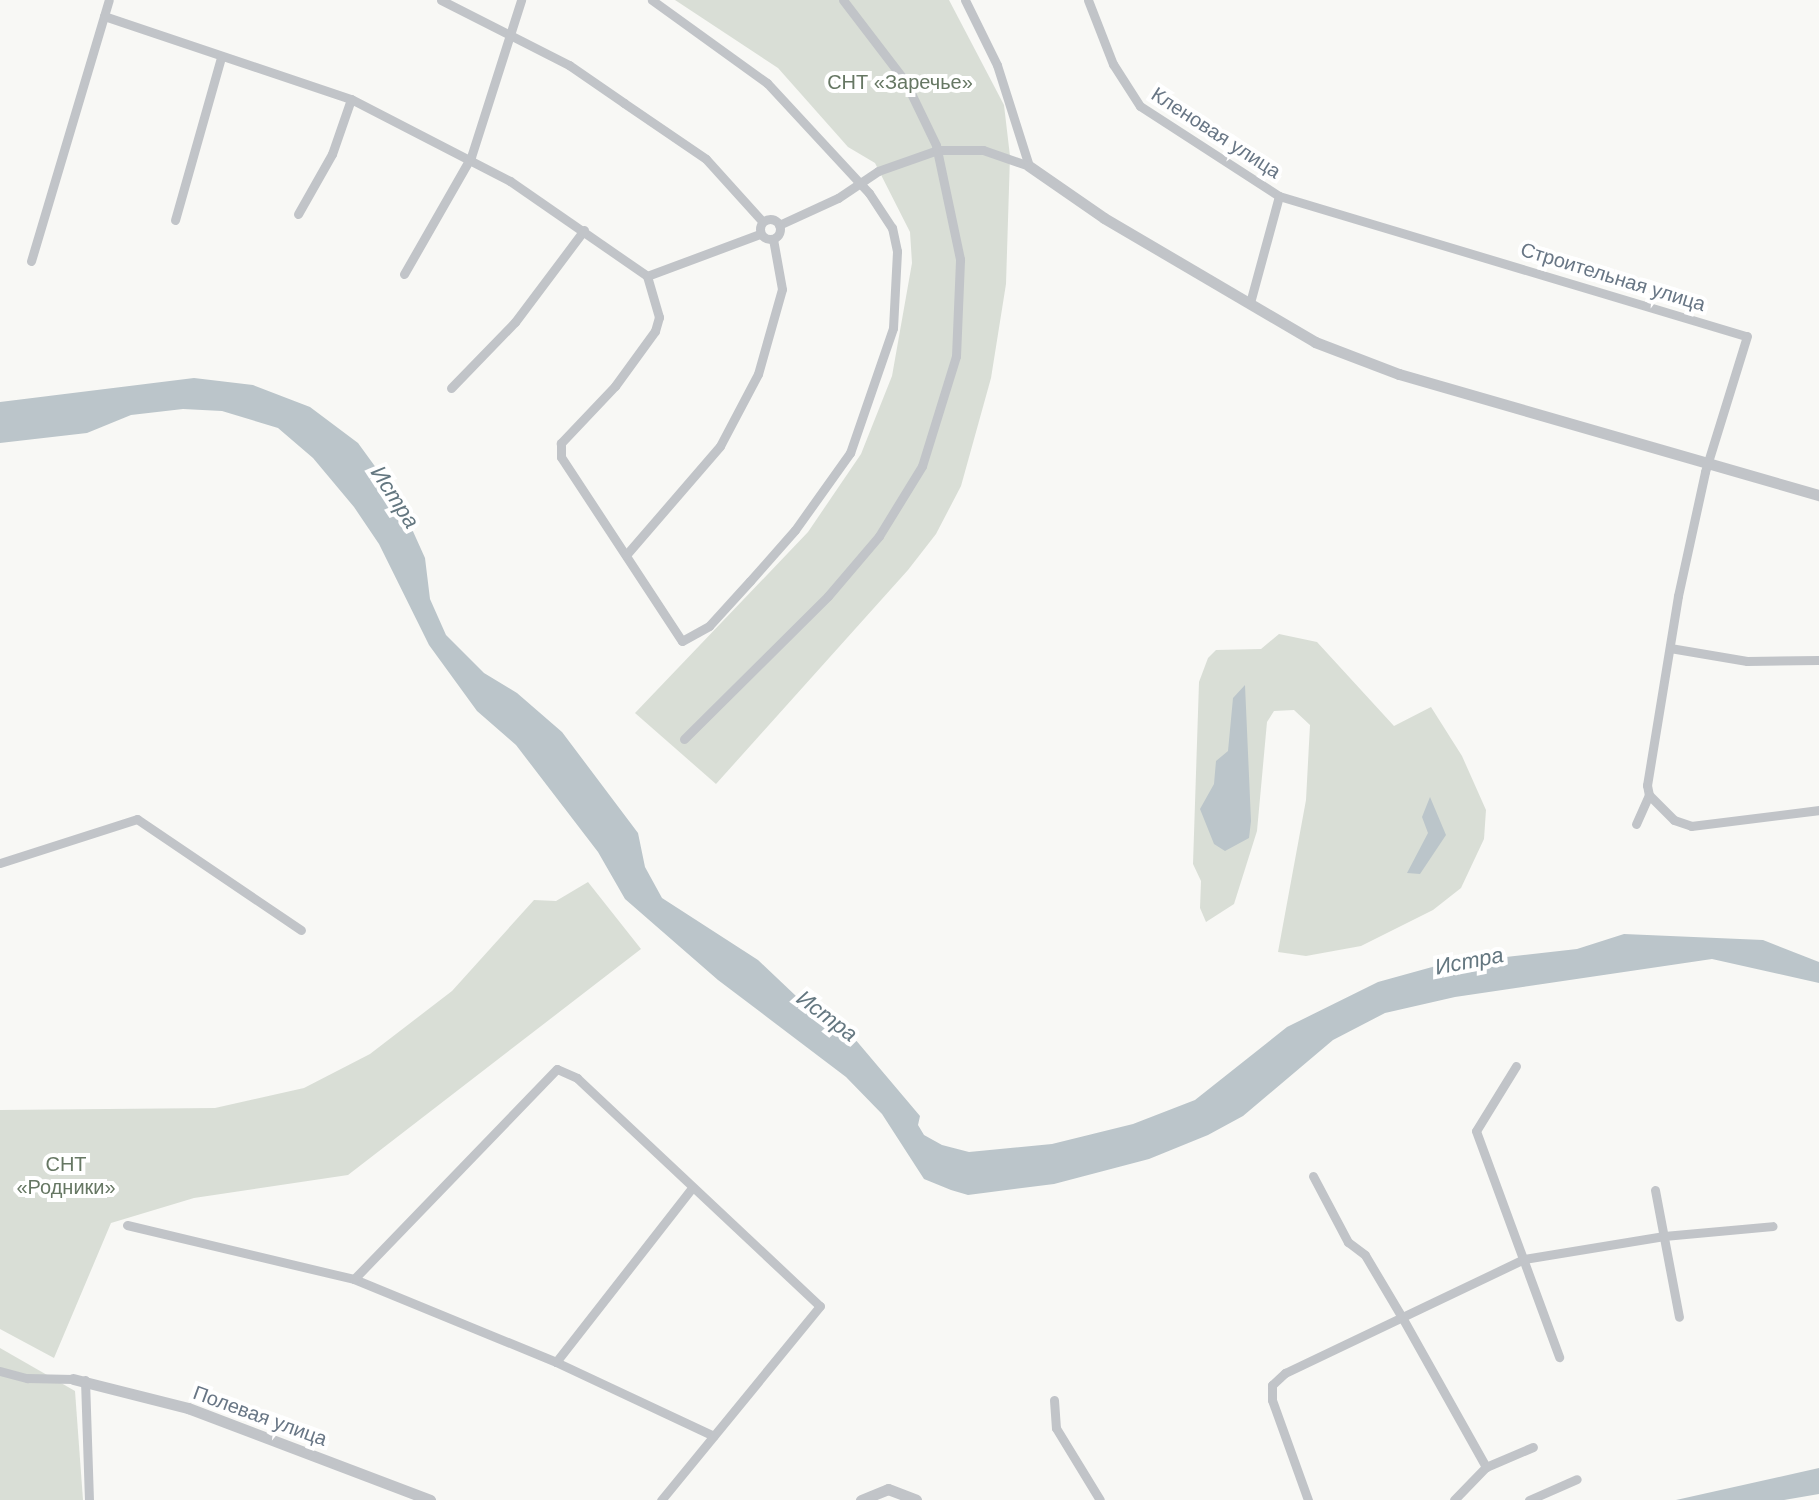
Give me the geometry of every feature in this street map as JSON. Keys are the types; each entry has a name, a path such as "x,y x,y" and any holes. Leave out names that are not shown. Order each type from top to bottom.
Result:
{"street":[{"path":"31,261 109,0"},
{"path":"441,0 569,65 706,159 762,221"},
{"path":"404,274 471,157 521,0"},
{"path":"104,16 351,99 471,157 584,230 647,276 659,317 655,331 608,394 561,443 561,457 682,641 697,635 795,530 850,453 886,356 897,270 892,228 767,83 652,0"},
{"path":"684,739 828,596 879,536 922,466 956,356 961,297 954,212 938,150 905,81 843,0"},
{"name":"Кленовая улица","path":"1088,0 1113,64 1140,106 1279,196 1250,303"},
{"path":"970,2 997,65 1029,166"},
{"path":"175,220 221,57"},
{"path":"298,214 332,154 351,99"},
{"path":"626,555 720,446 758,374 782,289 773,239 779,225 858,186 878,171 938,150 983,150 1029,166 1104,218 1315,342 1399,374 1713,460 1819,495"},
{"name":"Строительная улица","path":"1279,196 1747,336 1713,460"},
{"path":"762,221 772,219 779,225"},
{"path":"760,234 762,221"},
{"path":"451,388 515,322 584,230"},
{"path":"647,276 760,234 773,239"},
{"path":"1636,824 1649,795 1670,648 1705,472 1713,460"},
{"path":"1670,648 1747,661 1819,660"},
{"path":"1649,795 1674,820 1691,826 1819,810"},
{"path":"0,863 137,819 301,930"},
{"path":"1516,1066 1476,1131 1559,1357"},
{"path":"354,1279 557,1069 577,1078 820,1306 661,1500"},
{"path":"1313,1176 1348,1242 1365,1255 1486,1467"},
{"path":"556,1362 692,1188"},
{"path":"1655,1190 1679,1317"},
{"path":"127,1225 354,1279 556,1362 714,1436"},
{"path":"1308,1500 1272,1400 1272,1385 1285,1373 1524,1259 1664,1236 1773,1226"},
{"path":"0,1371 19,1378 79,1379 89,1500"},
{"name":"Полевая улица","path":"79,1379 188,1408 430,1500"},
{"path":"1054,1400 1056,1428 1100,1500"},
{"path":"1454,1500 1486,1467 1533,1447"},
{"path":"1529,1500 1577,1479"},
{"path":"861,1500 888,1489 916,1500"}],"green space":[{"name":"СНТ «Заречье»","path":"675,0 949,0 1004,105 1010,156 1006,284 991,378 961,486 936,534 908,570 716,784 635,713 808,532 861,454 892,376 912,263 910,232 875,163 848,147 778,68"},
{"path":"1279,634 1317,642 1394,726 1431,707 1462,756 1486,810 1484,839 1461,888 1433,910 1361,946 1306,956 1278,952 1306,800 1310,725 1294,710 1274,711 1267,722 1257,831 1234,904 1206,922 1200,908 1201,881 1193,864 1199,682 1208,658 1216,650 1261,649"},
{"name":"СНТ «Родники»","path":"588,882 641,949 348,1175 194,1198 111,1223 54,1358 0,1329 0,1110 215,1108 304,1088 370,1054 452,991 534,900 556,901"},
{"path":"0,1348 75,1391 83,1500 0,1500"}],"water":[{"name":"Истра","path":"194,378 253,385 310,407 358,443 398,498 425,558 430,599 446,635 484,673 517,693 562,732 638,833 645,867 662,898 758,960 796,996 849,1032 920,1116 918,1125 924,1135 942,1145 969,1152 1052,1144 1133,1124 1195,1100 1287,1027 1378,982 1443,964 1577,949 1624,934 1763,940 1819,962 1819,983 1712,959 1455,997 1385,1013 1333,1040 1243,1116 1208,1135 1149,1159 1054,1184 968,1195 951,1190 924,1179 882,1114 846,1077 718,980 625,899 598,852 516,745 477,711 429,645 379,544 354,507 313,458 278,428 222,411 183,409 131,415 87,433 0,443 0,402"},
{"path":"1245,685 1251,821 1249,838 1225,851 1214,844 1200,809 1214,784 1216,761 1228,751 1233,698"},
{"path":"1430,797 1446,835 1420,874 1407,873 1428,833 1422,817"},
{"path":"1819,1468 1819,1494 1784,1500 1676,1500"}]}
